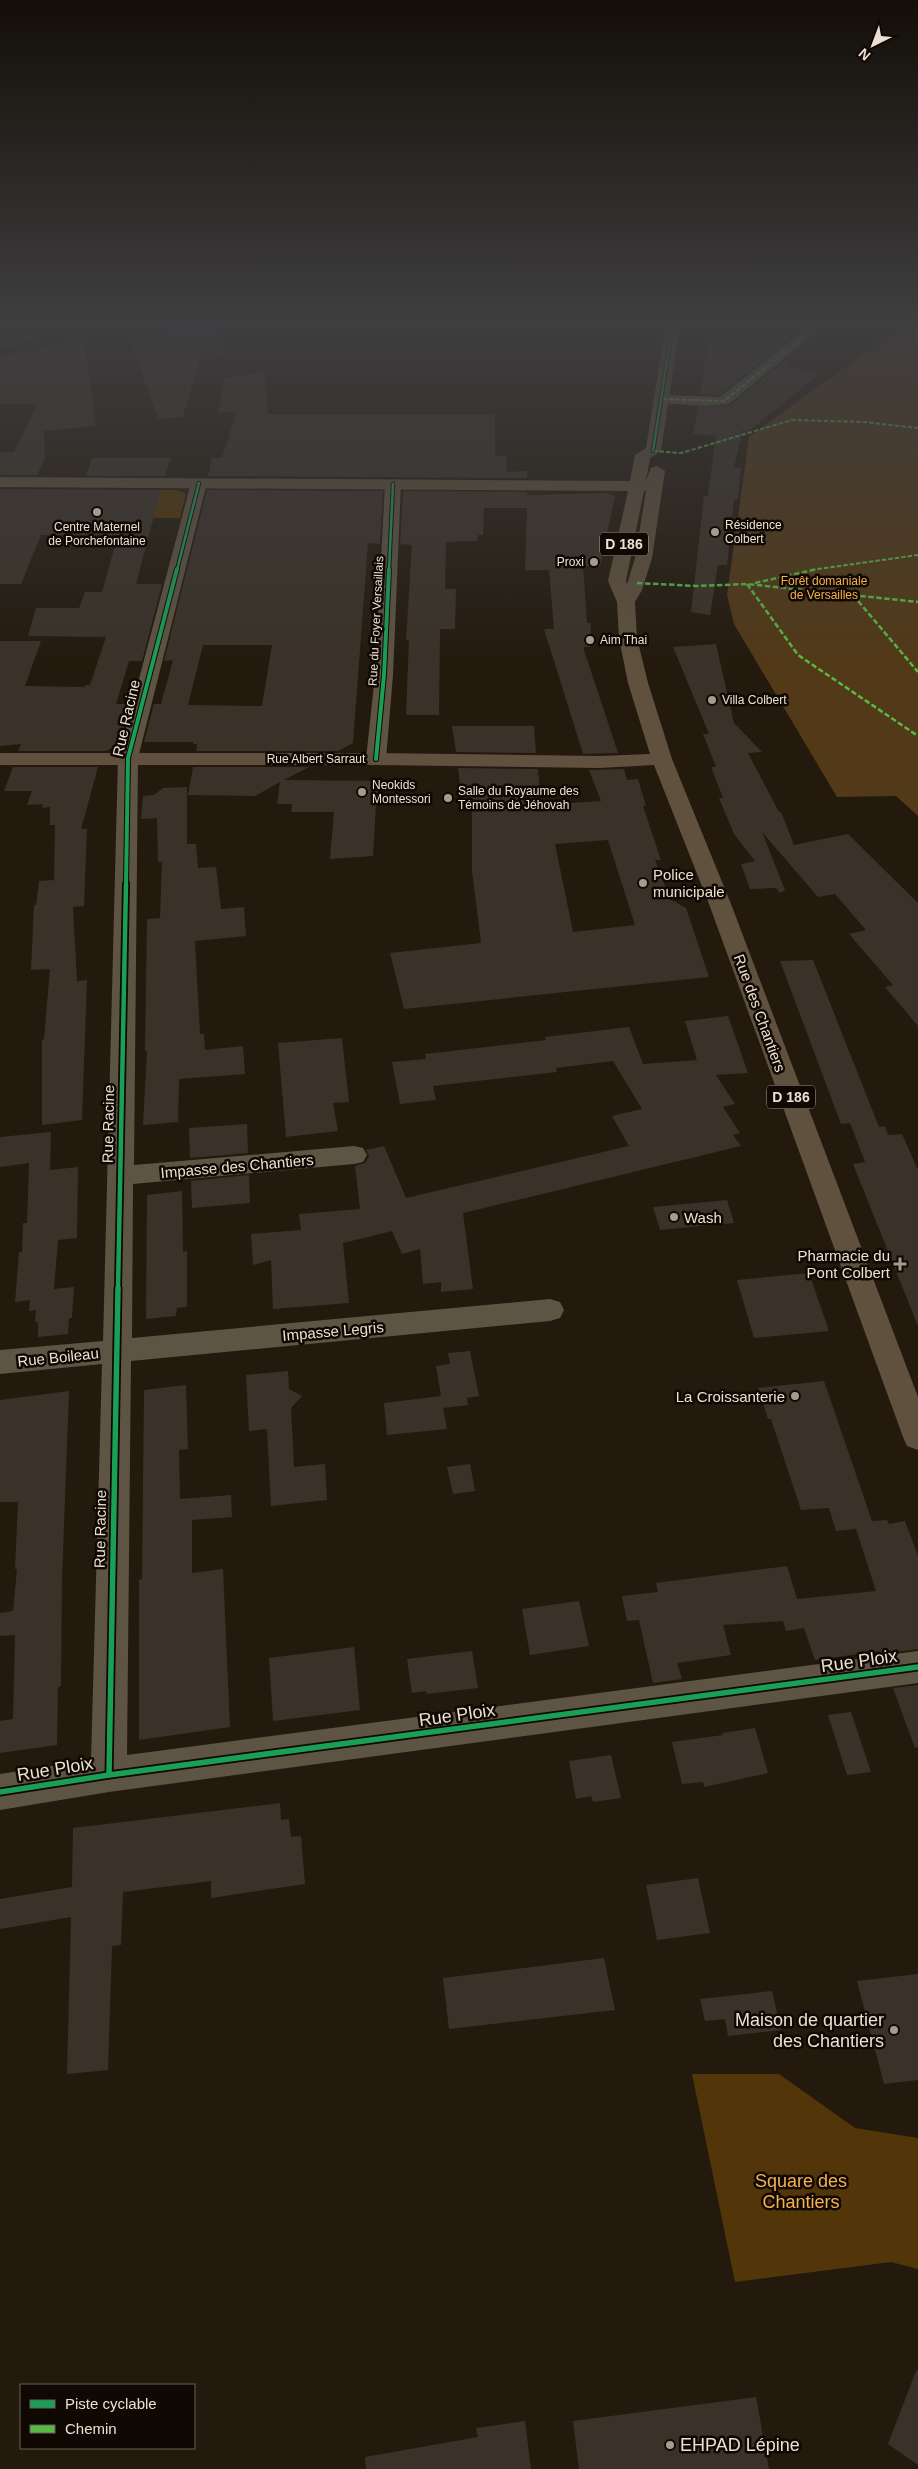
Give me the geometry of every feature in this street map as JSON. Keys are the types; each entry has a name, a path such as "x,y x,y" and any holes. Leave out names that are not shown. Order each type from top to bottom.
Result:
{"main road":[{"name":"D 186","path":"653,451 655,438"},
{"name":"D 186","path":"653,451 643,455 618,580 626,602 628,638 634,671 662,759"},
{"name":"D 186","path":"626,602 634,592 638,577 654,486 661,458 653,451"},
{"path":"1,485 199,483 654,486"},
{"name":"Rue Albert Sarraut","path":"0,759 376,759 600,762 662,759"},
{"name":"Rue des Chantiers","path":"662,759 720,904 918,1437"}],"street":[{"name":"Rue Racine","path":"109,1775 115,1351 128,758 199,483"},
{"name":"Rue du Foyer Versaillais","path":"376,759 384,675 393,484"},
{"name":"Impasse des Chantiers","path":"119,1176 354,1155"},
{"name":"Impasse Legris","path":"115,1351 550,1310"},
{"name":"Rue Boileau","path":"0,1362 115,1351"},
{"name":"Rue Ploix","path":"0,1792 109,1775 918,1668"}],"green space":[{"name":"Forêt domaniale de Versailles","path":"749,438 918,438 918,816 896,796 837,797 734,624 727,595"},
{"path":"115,490 178,490 186,494 180,518 153,518 159,496"},
{"name":"Square des Chantiers","path":"692,2074 779,2074 855,2128 918,2138 918,2269 891,2262 735,2282"}],"building":[{"path":"21,438 44,438 45,458 37,475 0,475 0,452 14,452"},
{"path":"228,438 495,438 495,456 506,456 507,472 527,471 527,478 208,476 212,458 222,458"},
{"name":"Résidence Colbert","path":"716,438 741,438 734,467 741,468 738,499 734,499 727,565 718,565 710,615 691,612 704,496 708,496"},
{"path":"92,458 171,458 165,476 86,476"},
{"path":"0,489 161,490 136,584 162,584 142,661 129,661 116,704 130,704 120,743 106,751 18,751 21,744 0,746 0,641 41,641 25,686 85,687 85,685 90,685 106,637 28,636 36,608 79,608 85,592 102,592 118,535 41,535 21,584 0,584"},
{"path":"207,490 383,491 380,544 368,543 353,743 338,751 196,751 197,744 193,744 193,742 144,742 154,704 161,704 173,660 164,661","holes":["203,645 272,645 262,706 188,705"]},
{"path":"403,491 527,492 527,495 607,493 615,496 600,566 583,566 587,623 591,623 590,647 583,647 618,753 583,754 544,629 554,629 549,570 525,570 527,508 484,508 483,535 478,535 477,541 446,542 445,589 456,589 455,629 440,629 439,715 406,715 409,640 406,640 412,545 400,544"},
{"path":"716,644 734,723 762,752 748,753 779,812 781,812 794,845 848,834 918,903 918,1026 885,987 893,985 849,934 866,930 835,894 818,897 762,832 785,890 780,893 776,888 750,889 741,864 755,861 734,834 719,798 723,798 711,767 716,767 703,734 709,734 673,647"},
{"path":"452,726 534,726 536,753 456,752"},
{"path":"13,767 98,767 81,829 87,829 84,906 73,907 77,981 87,980 82,1120 42,1125 42,1040 44,1039 50,969 31,970 34,905 36,905 39,881 54,880 55,825 50,825 50,807 42,808 43,804 27,805 32,791 4,791"},
{"path":"193,767 309,767 284,780 381,781 380,804 376,804 373,856 330,859 334,812 291,812 292,804 277,804 280,782 255,796 188,795"},
{"path":"458,768 538,769 541,805 601,801 589,770 624,769 627,780 638,779 646,806 643,806 661,860 655,860 670,899 686,908 709,977 404,1009 390,953 481,943 472,871 472,807 463,807","holes":["608,840 635,925 573,932 555,844"]},
{"path":"187,787 187,844 196,844 198,868 216,867 221,909 244,907 246,936 195,941 200,1034 204,1034 205,1050 243,1046 245,1074 179,1079 178,1122 143,1125 147,1051 145,1051 147,919 160,918 162,862 158,862 157,818 141,819 143,796 154,795 163,788"},
{"path":"813,960 879,1127 885,1126 888,1135 902,1134 918,1170 918,1326 853,1164 865,1162 850,1123 841,1124 780,961"},
{"path":"728,1016 748,1073 716,1075 735,1104 723,1107 740,1133 733,1135 741,1146 463,1213 473,1289 441,1292 441,1282 423,1284 420,1249 402,1254 392,1231 343,1243 349,1303 273,1309 271,1260 253,1265 251,1234 301,1230 299,1214 360,1209 355,1166 365,1163 369,1156 366,1150 384,1146 406,1198 629,1146 612,1116 642,1109 613,1061 556,1068 557,1072 433,1086 436,1100 400,1104 392,1062 426,1059 425,1054 546,1040 545,1037 629,1027 643,1064 697,1060 685,1021"},
{"path":"342,1038 349,1102 333,1103 338,1131 286,1137 278,1043"},
{"path":"247,1124 248,1153 190,1158 189,1128"},
{"path":"51,1132 50,1170 78,1167 77,1238 58,1240 54,1289 74,1287 72,1318 69,1318 68,1334 38,1337 38,1322 35,1322 36,1310 29,1311 30,1300 15,1302 19,1252 22,1252 23,1223 27,1223 29,1163 0,1167 0,1137"},
{"path":"249,1175 250,1203 192,1208 191,1181"},
{"path":"182,1191 183,1252 187,1251 187,1307 177,1308 176,1316 146,1319 147,1195"},
{"path":"727,1200 734,1223 660,1230 653,1207"},
{"path":"809,1273 829,1331 754,1338 737,1280"},
{"path":"470,1351 479,1396 467,1398 468,1405 443,1408 447,1429 387,1435 384,1403 441,1396 436,1366 450,1364 448,1353"},
{"path":"288,1371 289,1389 302,1396 291,1408 294,1467 325,1464 327,1500 271,1506 267,1429 249,1431 246,1375"},
{"path":"824,1381 872,1521 887,1520 889,1524 905,1521 918,1556 918,1649 881,1654 880,1651 815,1660 804,1628 786,1631 783,1621 723,1625 731,1655 677,1663 682,1679 653,1683 639,1620 627,1621 622,1596 658,1592 656,1583 787,1566 797,1599 876,1591 856,1529 836,1531 829,1508 801,1510 771,1419 768,1419 758,1388"},
{"path":"186,1385 188,1449 179,1450 180,1499 231,1495 232,1517 192,1520 192,1573 223,1569 230,1727 139,1740 139,1580 142,1579 144,1390"},
{"path":"69,1391 62,1580 61,1686 58,1687 57,1745 0,1753 0,1721 13,1719 15,1635 0,1636 0,1613 13,1611 17,1569 15,1569 18,1502 0,1502 0,1400"},
{"path":"470,1464 475,1491 453,1494 447,1467"},
{"path":"579,1601 589,1646 530,1655 522,1609"},
{"path":"354,1647 360,1710 273,1721 269,1658"},
{"path":"472,1651 478,1688 427,1694 426,1691 412,1693 407,1659"},
{"path":"918,1685 918,1747 915,1748 893,1688"},
{"path":"851,1712 871,1772 847,1775 828,1715"},
{"path":"755,1728 768,1773 704,1787 703,1782 682,1784 672,1742 723,1735 722,1733"},
{"path":"611,1755 621,1798 593,1802 591,1796 576,1799 569,1761"},
{"path":"280,1803 281,1820 289,1819 291,1837 301,1836 305,1884 211,1898 211,1881 123,1892 121,1945 112,1946 108,2070 67,2074 71,1917 0,1929 0,1899 72,1887 73,1828"},
{"path":"698,1878 710,1933 657,1940 646,1885"},
{"path":"604,1958 615,2010 449,2029 443,1978"},
{"name":"Maison de quartier des Chantiers","path":"918,1974 918,2080 884,2084 857,1981"},
{"path":"772,1991 781,2030 728,2036 725,2019 705,2021 700,1999"},
{"path":"916,2371 918,2371 918,2465 888,2444"},
{"name":"EHPAD Lépine","path":"756,2397 769,2469 579,2469 573,2421"},
{"path":"525,2421 531,2469 366,2469 365,2457 478,2437 476,2428"}],"marked path":[{"path":"653,451 681,453 731,438"},
{"path":"755,583 820,568 918,555"},
{"path":"637,583 697,586 747,584 918,602"},
{"path":"747,584 798,655 918,736"},
{"path":"853,595 918,672"}],"cycle path":[{"path":"653,451 655,438"},
{"path":"109,1775 128,758 199,483"},
{"path":"376,759 384,675 393,484"},
{"path":"0,1792 109,1775 918,1667"}],"place":[{"name":"Centre Maternel de Porchefontaine","path":"97,512"},
{"name":"Résidence Colbert","path":"715,532"},
{"name":"Proxi","path":"594,562"},
{"name":"Aim Thai","path":"590,640"},
{"name":"Villa Colbert","path":"712,700"},
{"name":"Neokids Montessori","path":"362,792"},
{"name":"Salle du Royaume des Témoins de Jéhovah","path":"448,798"},
{"name":"Police municipale","path":"643,883"},
{"name":"Wash","path":"674,1217"},
{"name":"Pharmacie du Pont Colbert","path":"900,1264"},
{"name":"La Croissanterie","path":"795,1396"},
{"name":"Maison de quartier des Chantiers","path":"894,2030"},
{"name":"EHPAD Lépine","path":"670,2445"}]}
